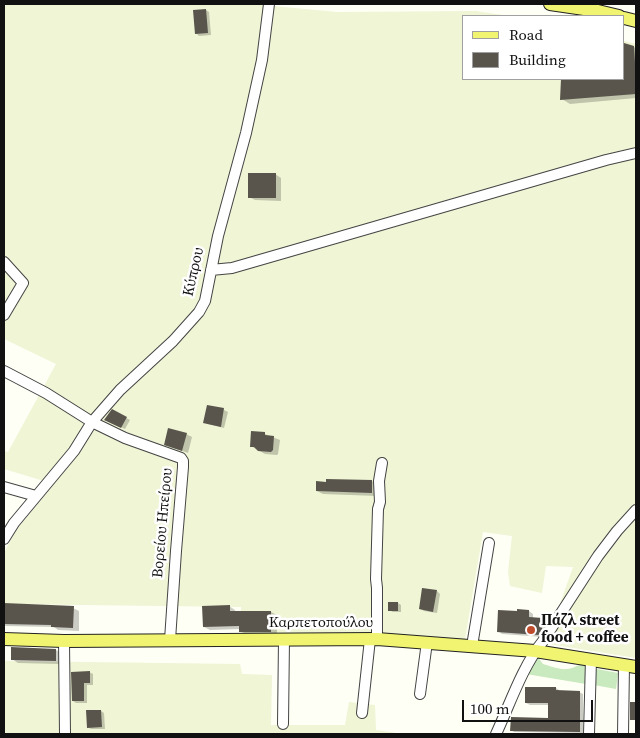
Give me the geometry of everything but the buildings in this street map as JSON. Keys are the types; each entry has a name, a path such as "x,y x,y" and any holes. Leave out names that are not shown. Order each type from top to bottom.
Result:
{"main road":[{"path":"550,4 615,15"},
{"name":"Καρπετοπούλου","path":"4,639 373,639 535,651 630,666"}],"street":[{"name":"Κύπρου","path":"4,540 14,523 74,451 92,422 120,390 173,341 199,312 205,301 218,236 246,132 262,60 269,4"},
{"path":"211,270 232,268 636,153"},
{"path":"4,262 23,283 4,315"},
{"name":"Βορείου Ηπείρου","path":"4,372 46,393 92,422 125,438 181,458 183,461 170,640"},
{"path":"362,713 373,639 377,588 379,481 382,464"},
{"path":"4,487 36,496"},
{"path":"496,734 535,651 598,556 636,510"},
{"path":"472,646 489,543"},
{"path":"283,724 284,639"},
{"path":"64,640 65,734"},
{"path":"420,694 427,642"},
{"path":"590,734 591,660"},
{"path":"622,734 630,666"}],"green space":[{"path":"4,4 252,4 337,12 476,11 502,15 462,15 462,80 625,80 625,41 636,44 636,658 536,642 556,615 573,567 546,566 542,593 510,586 508,572 512,536 483,532 465,639 373,634 241,633 241,607 4,604 4,553 16,530 54,484 4,469 4,451 8,452 56,364 4,339"},
{"path":"537,656 543,664 558,668 570,669 581,665 586,666 586,684 526,674"},
{"path":"4,661 240,664 242,674 272,675 271,725 345,725 349,702 375,705 376,730 403,734 4,734"},
{"path":"596,669 618,673 616,689 594,685"}],"place":[{"name":"Πάζλ street food + coffee","path":"531,630"}]}
